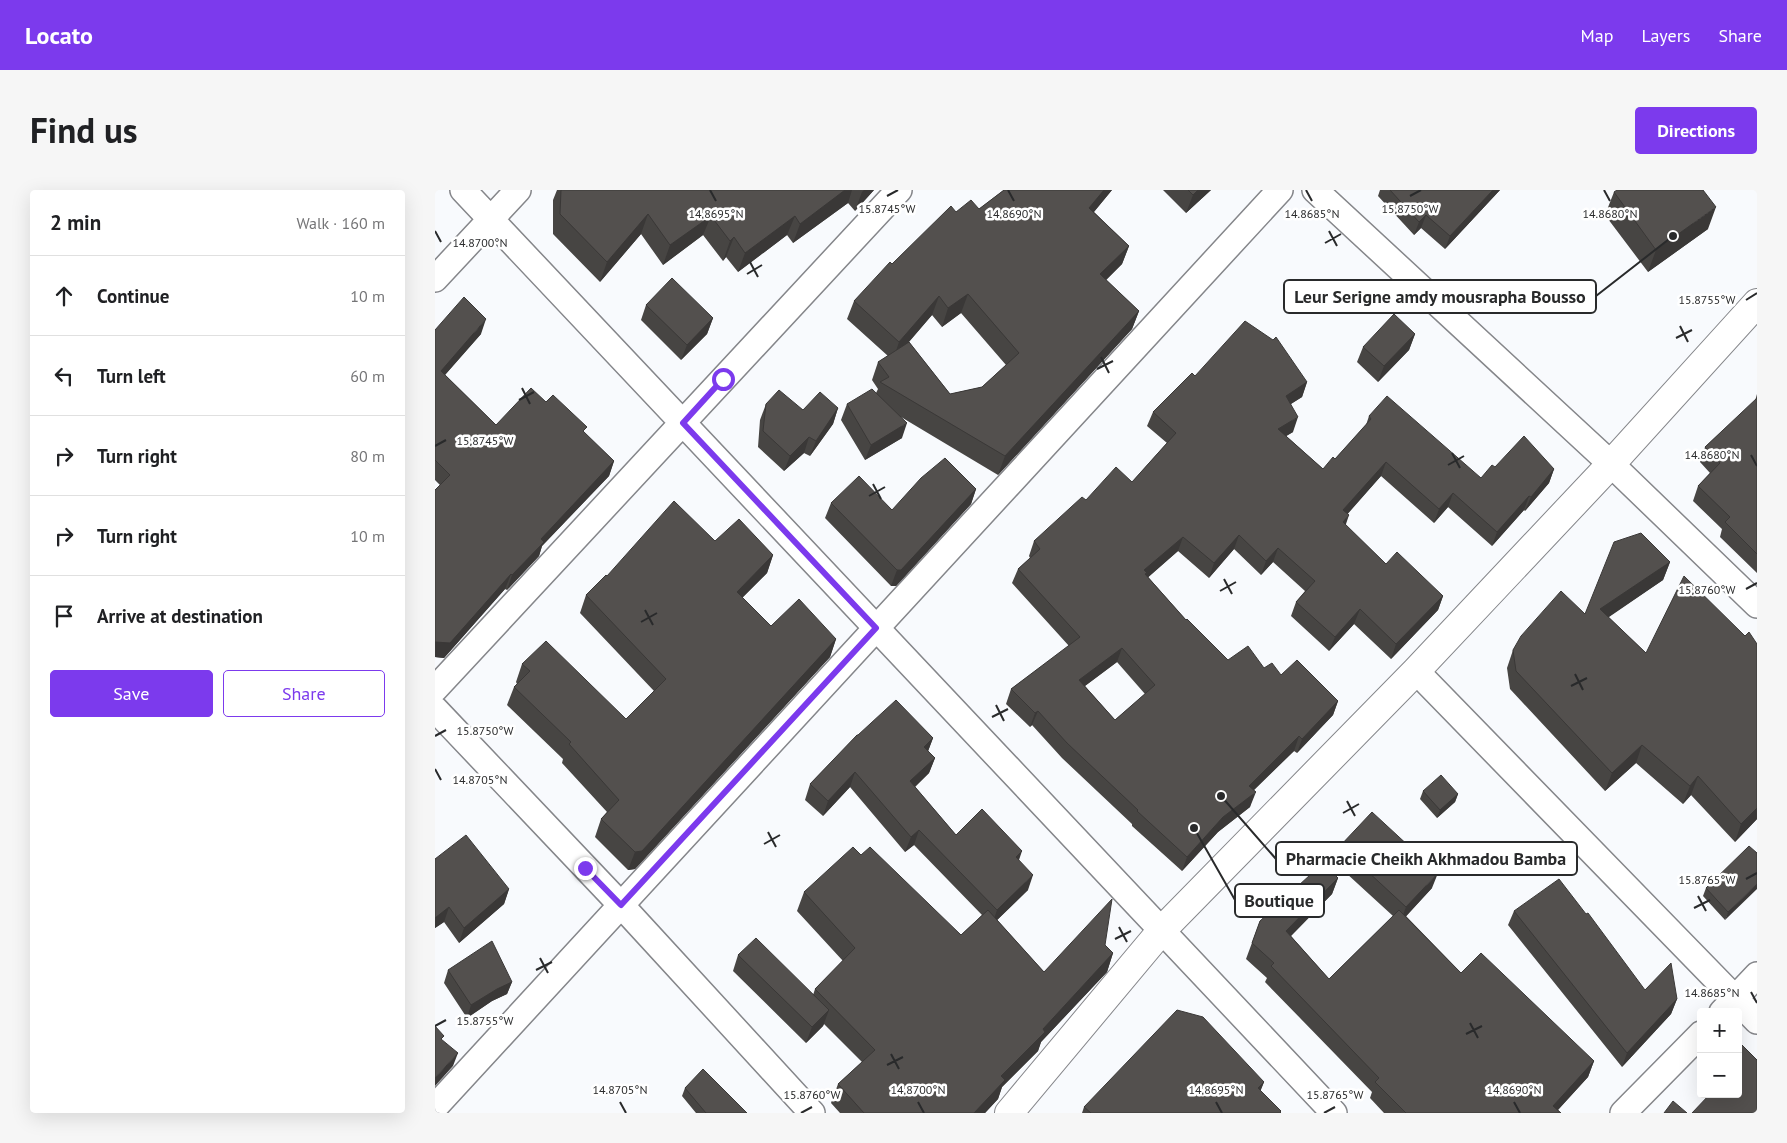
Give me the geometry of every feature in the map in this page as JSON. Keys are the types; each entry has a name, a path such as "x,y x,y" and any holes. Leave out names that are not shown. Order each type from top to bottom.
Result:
{"street":[{"path":"463,190 1334,1113"},
{"path":"435,280 518,190"},
{"path":"435,689 899,190"},
{"path":"435,1107 1280,190"},
{"path":"1315,190 1611,464 1757,605"},
{"path":"1009,1113 1161,930 1415,671 1611,464 1757,303"},
{"path":"1415,671 1729,1005 1757,1022"},
{"path":"435,709 621,905 812,1113"},
{"path":"1729,1005 1757,975"},
{"path":"1623,1113 1697,1038"}],"building":[{"path":"561,190 845,190 800,224 795,216 745,253 734,237 730,241 711,216 670,245 648,214 607,262 560,214"},
{"path":"1004,190 1104,190 1089,208 1129,246 1100,274 1139,311 1005,456 880,382 889,377 878,362 909,342 950,394 982,387 1019,353 968,294 948,308 939,296 899,342 854,301 890,262 892,264 951,206 956,212 971,200 979,209"},
{"path":"1188,190 1198,190 1193,195"},
{"path":"1390,190 1493,190 1450,236 1426,215 1419,222"},
{"path":"1617,190 1703,190 1716,207 1656,250 1614,192"},
{"path":"672,278 713,318 687,345 646,305"},
{"path":"464,297 486,319 441,371 496,425 531,388 546,402 553,395 587,427 583,431 614,461 541,539 544,542 511,574 450,643 435,642 435,490 450,475 435,460 435,330"},
{"path":"1394,314 1415,334 1384,366 1363,347"},
{"path":"1245,321 1273,340 1276,337 1307,382 1286,396 1298,417 1278,429 1323,469 1333,457 1335,459 1371,419 1369,416 1387,396 1481,478 1492,465 1495,467 1524,436 1554,469 1531,497 1529,496 1497,532 1453,493 1439,509 1386,462 1343,510 1349,515 1343,522 1386,564 1397,552 1443,596 1396,644 1360,609 1335,637 1296,602 1315,581 1278,548 1266,561 1239,535 1214,563 1183,537 1144,570 1147,573 1145,574 1186,620 1228,660 1248,646 1264,668 1272,663 1281,675 1297,660 1338,701 1302,739 1299,736 1249,786 1256,792 1223,817 1187,857 1067,743 1038,711 1035,713 1011,689 1080,637 1018,569 1040,549 1034,541 1082,497 1086,500 1116,467 1132,482 1176,433 1153,412 1192,373 1195,376","holes":["1122,648 1155,685 1115,720 1079,680"]},
{"path":"872,389 907,423 871,445 847,404"},
{"path":"779,390 803,410 820,392 838,408 816,441 809,437 790,456 763,431 766,404"},
{"path":"1757,398 1757,554 1725,522 1730,517 1698,486 1720,463 1705,447"},
{"path":"945,458 976,489 901,570 897,570 831,503 859,476 892,510 921,478"},
{"path":"674,501 715,541 739,519 773,555 737,592 771,626 799,599 836,639 642,851 635,852 601,819 619,800 569,744 571,742 514,687 530,671 522,664 546,641 626,719 666,679 586,595 607,576"},
{"path":"1641,533 1670,562 1600,609 1646,653 1684,576 1745,636 1749,632 1757,644 1757,808 1741,824 1698,776 1690,786 1642,745 1612,773 1516,671 1513,650 1521,636 1561,591 1585,614 1614,542"},
{"path":"896,700 933,738 924,747 935,758 910,781 956,835 982,809 1022,851 1016,857 1033,875 997,910 919,830 911,837 855,772 828,801 810,784 857,735"},
{"path":"1441,775 1458,794 1440,810 1423,791"},
{"path":"1372,812 1438,873 1406,907 1340,846"},
{"path":"466,835 509,889 464,928 449,907 435,918 435,859"},
{"path":"1749,846 1757,853 1757,884 1728,912 1706,888"},
{"path":"853,847 861,855 870,847 961,935 988,910 1044,972 1112,899 1105,945 1113,953 1043,1029 1045,1032 1001,1076 1005,1080 974,1113 864,1113 838,1084 875,1050 815,989 855,948 804,892"},
{"path":"1323,863 1338,878 1286,931 1329,979 1399,910 1461,973 1481,953 1594,1061 1553,1106 1561,1113 1406,1113 1375,1082 1379,1078 1271,966 1274,963 1252,943 1260,921"},
{"path":"1559,879 1586,914 1588,913 1645,990 1671,963 1677,999 1627,1053 1514,911"},
{"path":"756,938 829,1010 812,1027 738,955"},
{"path":"492,941 512,982 471,1005 448,970"},
{"path":"1177,1010 1203,1017 1264,1082 1258,1088 1281,1113 1091,1113 1084,1107"},
{"path":"435,1026 444,1036 441,1039 458,1053 435,1078"},
{"path":"1742,1045 1757,1060 1757,1113 1692,1113 1706,1098 1742,1098"},
{"path":"703,1069 747,1113 706,1113 685,1088"},
{"path":"1673,1101 1687,1113 1664,1113"}],"place":[{"name":"Leur Serigne amdy mousrapha Bousso","path":"1673,236"},
{"name":"Pharmacie Cheikh Akhmadou Bamba","path":"1221,796"},
{"name":"Boutique","path":"1194,828"}],"route":[{"path":"585,868 621,905 876,628 683,423 723,379"}]}
